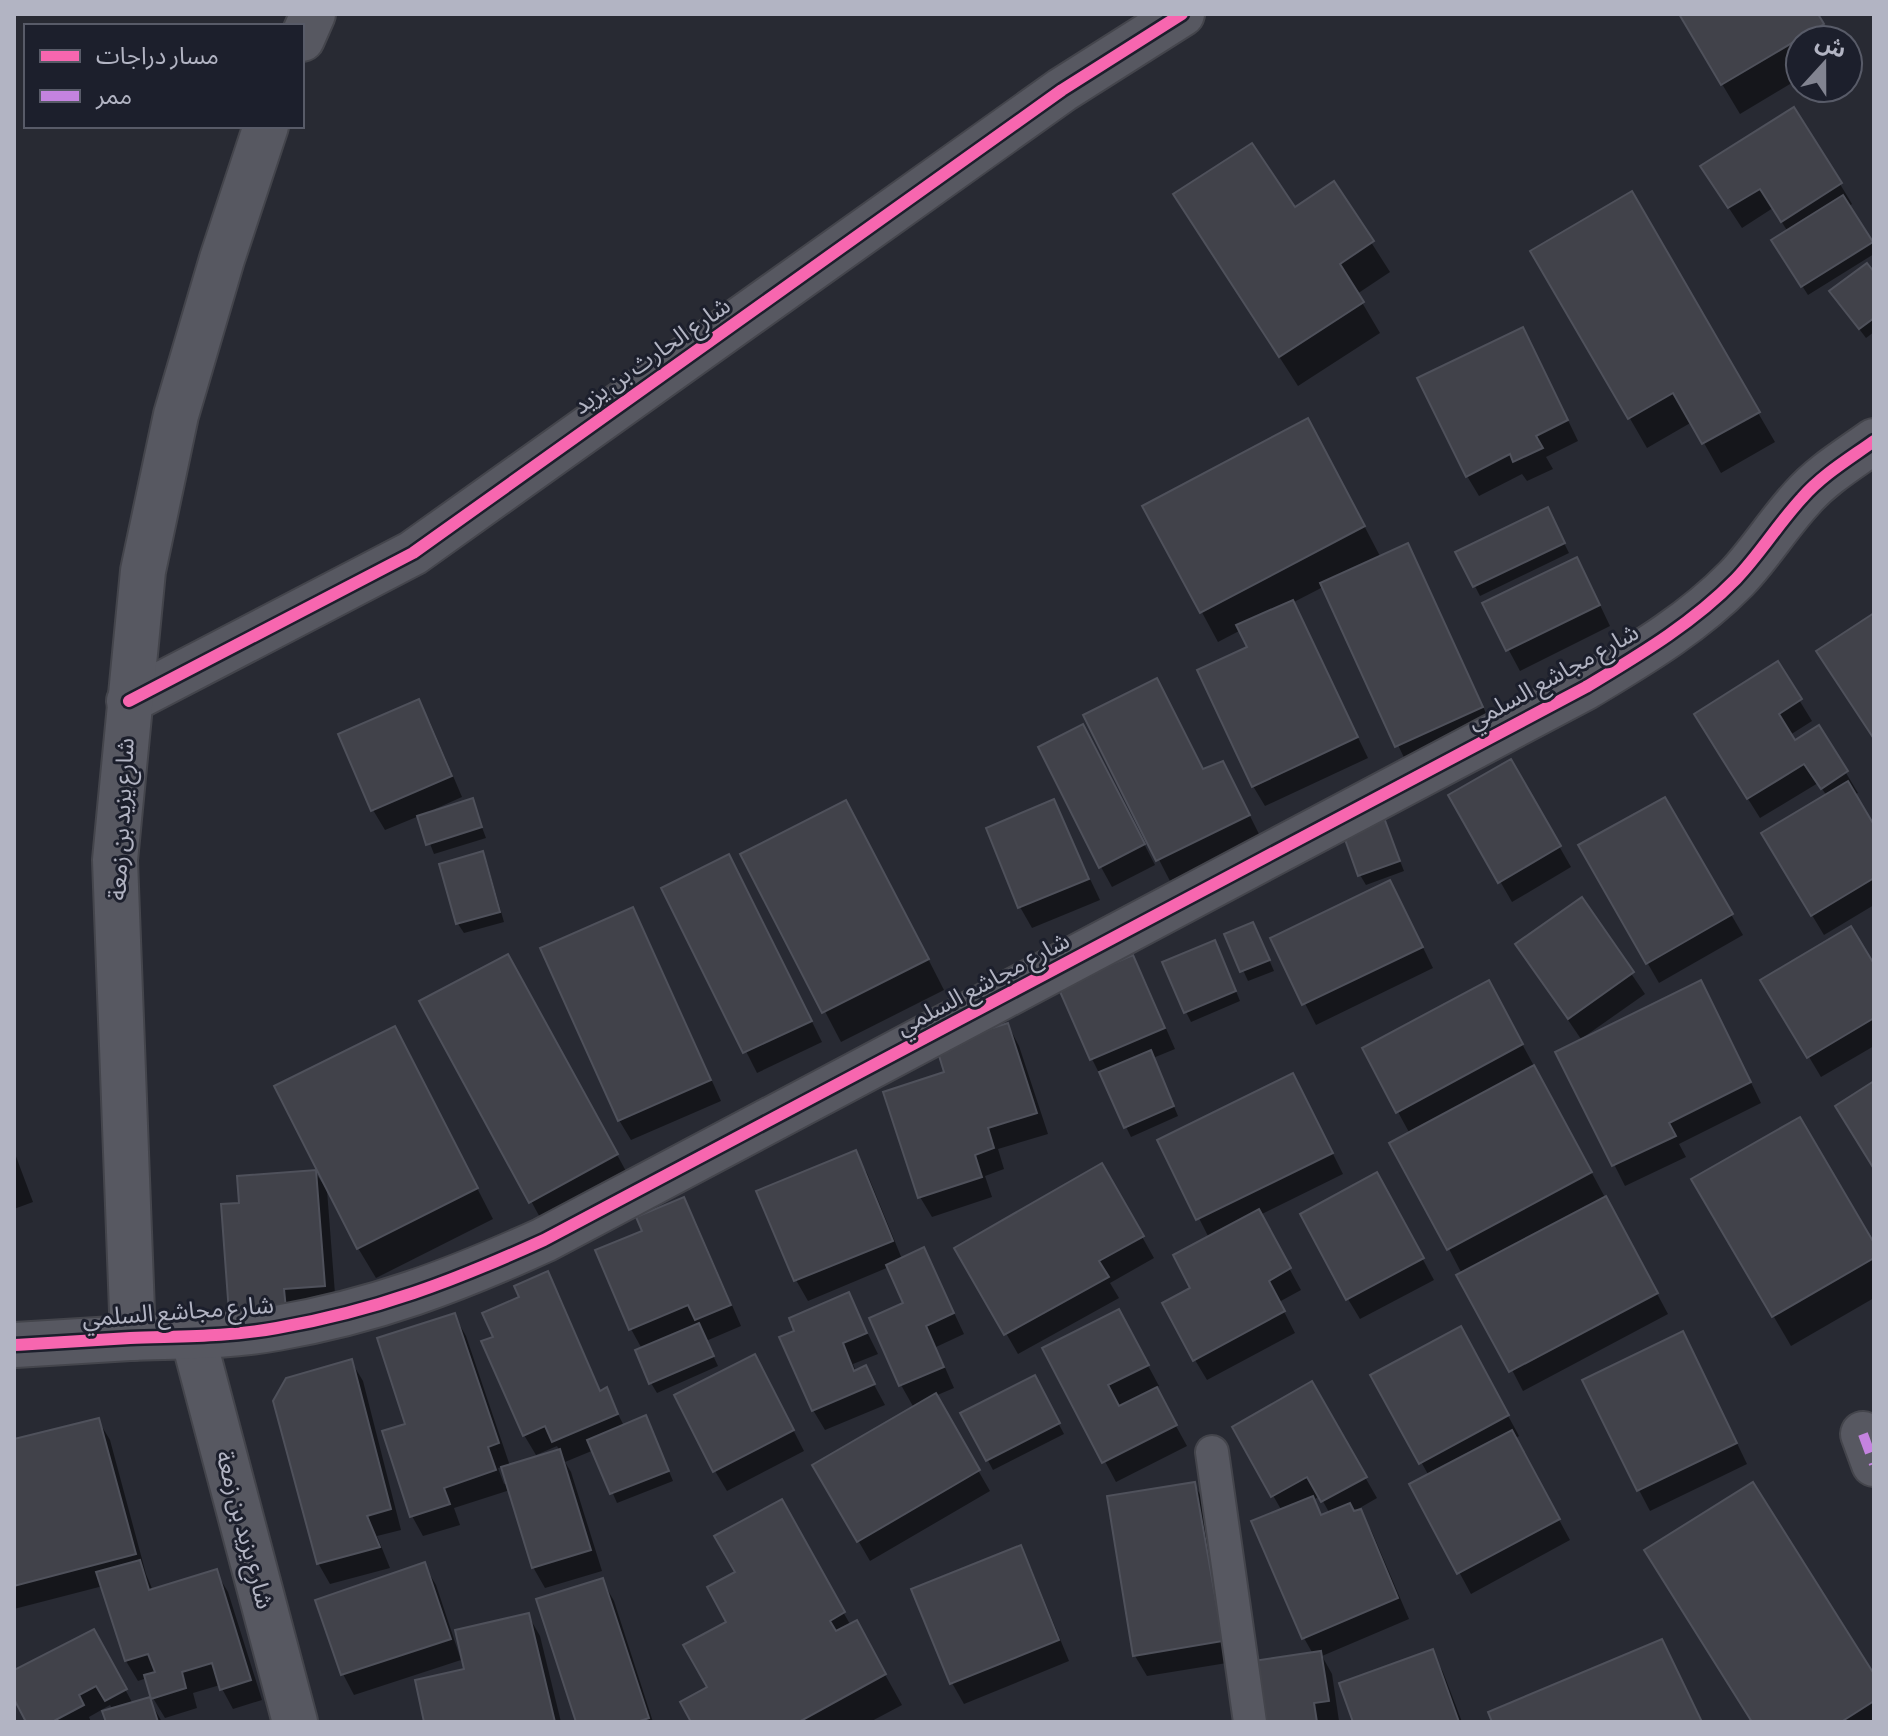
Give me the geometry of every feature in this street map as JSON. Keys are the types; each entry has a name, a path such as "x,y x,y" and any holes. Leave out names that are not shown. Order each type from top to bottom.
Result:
{"street":[{"path":"304,34 313,14"},
{"name":"شارع الحارث بن يزيد","path":"129,701 413,553 1062,90 1182,14"},
{"name":"شارع يزيد بن زمعة","path":"133,1338 115,860 143,571 176,415 222,259 265,128"},
{"name":"شارع مجاشع السلمي","path":"14,1345 193,1337 274,1329 400,1300 469,1275 544,1240 1586,687 1671,635 1735,580 1813,487 1874,441"},
{"name":"شارع يزيد بن زمعة","path":"193,1337 295,1722"}],"lane":[{"path":"1212,1452 1250,1722"}],"building":[{"path":"1679,14 1818,14 1824,24 1784,24 1784,48 1721,85"},
{"path":"1794,107 1842,183 1781,222 1760,189 1728,208 1700,166"},
{"path":"1252,143 1295,207 1334,181 1374,241 1340,264 1364,302 1279,357 1173,194"},
{"path":"1632,191 1760,412 1702,444 1673,393 1628,419 1530,251"},
{"path":"1843,195 1873,242 1801,287 1771,240"},
{"path":"1867,263 1874,272 1874,318 1859,329 1829,291"},
{"path":"1523,327 1568,420 1536,436 1543,448 1513,462 1510,454 1466,477 1417,378"},
{"path":"1308,418 1365,526 1200,613 1142,506"},
{"path":"1548,507 1565,543 1473,587 1455,552"},
{"path":"1408,543 1483,707 1395,747 1320,583"},
{"path":"1577,557 1600,605 1506,651 1482,603"},
{"path":"1293,600 1358,737 1252,787 1197,670 1247,647 1236,625"},
{"path":"1874,613 1874,739 1816,651"},
{"path":"1778,661 1802,699 1779,714 1795,740 1819,725 1848,771 1821,789 1804,764 1747,799 1694,714"},
{"path":"1157,678 1203,769 1223,761 1250,815 1156,861 1083,715"},
{"path":"419,699 452,776 371,811 338,734"},
{"path":"1083,724 1145,844 1099,868 1038,747"},
{"path":"1511,759 1561,846 1498,883 1448,795"},
{"path":"1848,781 1874,825 1874,878 1811,916 1761,833"},
{"path":"1665,797 1733,914 1646,964 1578,845"},
{"path":"473,798 482,827 426,845 417,816"},
{"path":"1054,799 1089,879 1018,908 986,828"},
{"path":"846,800 929,959 822,1013 740,854"},
{"path":"1383,815 1400,861 1358,876 1342,831"},
{"path":"483,851 500,912 456,924 439,864"},
{"path":"729,854 812,1021 743,1053 661,888"},
{"path":"1390,880 1423,947 1302,1005 1270,938"},
{"path":"1582,897 1634,972 1568,1019 1515,944"},
{"path":"633,907 711,1080 618,1121 540,948"},
{"path":"1253,922 1270,960 1240,972 1224,934"},
{"path":"1851,926 1874,964 1874,1018 1807,1058 1760,980"},
{"path":"1215,940 1236,991 1184,1013 1162,962"},
{"path":"508,954 618,1154 529,1203 419,1001"},
{"path":"1133,955 1165,1028 1090,1060 1058,987"},
{"path":"1489,980 1523,1044 1396,1113 1362,1048"},
{"path":"1701,980 1751,1082 1669,1123 1676,1136 1612,1166 1555,1052"},
{"path":"1008,1023 1037,1113 988,1128 994,1148 975,1155 982,1177 918,1198 883,1092 944,1072 936,1046"},
{"path":"395,1026 478,1188 357,1249 274,1086"},
{"path":"1151,1050 1174,1106 1124,1128 1099,1072"},
{"path":"1534,1065 1592,1172 1447,1250 1389,1143"},
{"path":"1293,1073 1333,1153 1196,1220 1157,1140"},
{"path":"1874,1081 1874,1169 1835,1106"},
{"path":"1800,1117 1874,1243 1874,1258 1772,1317 1691,1179"},
{"path":"856,1150 893,1241 794,1281 756,1191"},
{"path":"1102,1163 1144,1236 1099,1261 1109,1277 1004,1335 954,1248"},
{"path":"316,1170 325,1286 284,1289 286,1309 229,1313 221,1204 239,1203 237,1176"},
{"path":"1377,1172 1424,1258 1346,1300 1300,1214"},
{"path":"1606,1196 1658,1293 1509,1372 1456,1275"},
{"path":"684,1197 731,1305 695,1320 688,1305 629,1330 595,1250 642,1231 636,1217"},
{"path":"1259,1209 1291,1268 1269,1281 1285,1311 1193,1361 1162,1303 1190,1288 1173,1255"},
{"path":"924,1247 954,1313 926,1326 944,1367 899,1386 869,1318 903,1303 886,1265"},
{"path":"548,1271 600,1391 607,1387 618,1414 552,1442 545,1426 523,1436 481,1341 493,1337 482,1313 519,1297 514,1286"},
{"path":"849,1292 867,1333 843,1343 854,1371 866,1365 875,1384 812,1411 779,1337 794,1331 789,1318"},
{"path":"1119,1309 1149,1365 1108,1385 1119,1406 1157,1387 1177,1425 1102,1463 1042,1348"},
{"path":"455,1313 499,1443 488,1447 496,1470 444,1488 450,1504 410,1517 382,1431 405,1424 377,1338"},
{"path":"699,1323 714,1356 649,1384 635,1350"},
{"path":"1461,1326 1509,1415 1419,1464 1370,1375"},
{"path":"1683,1331 1737,1443 1637,1491 1582,1380"},
{"path":"755,1354 794,1430 713,1472 674,1395"},
{"path":"352,1359 391,1509 367,1516 380,1547 317,1564 273,1401 286,1378"},
{"path":"1035,1375 1060,1423 986,1461 960,1413"},
{"path":"1312,1381 1367,1477 1321,1502 1307,1477 1271,1497 1232,1427"},
{"path":"936,1393 980,1470 857,1542 812,1465"},
{"path":"646,1415 669,1471 610,1494 587,1440"},
{"path":"99,1418 136,1554 14,1586 14,1439"},
{"path":"1512,1430 1560,1519 1457,1574 1409,1484"},
{"path":"560,1449 591,1550 532,1568 501,1467"},
{"path":"1195,1482 1223,1641 1133,1656 1107,1496"},
{"path":"1753,1482 1874,1674 1874,1701 1841,1722 1752,1722 1644,1550"},
{"path":"1313,1496 1321,1515 1350,1503 1354,1511 1361,1509 1398,1598 1302,1639 1251,1521"},
{"path":"782,1499 845,1612 830,1621 836,1631 857,1620 886,1674 799,1722 691,1722 680,1702 707,1687 683,1645 726,1622 707,1587 735,1572 714,1536"},
{"path":"1021,1545 1059,1640 950,1684 911,1589"},
{"path":"140,1560 149,1590 217,1569 251,1680 220,1690 212,1663 182,1672 186,1688 151,1699 144,1675 155,1672 148,1654 125,1661 96,1572"},
{"path":"425,1562 451,1639 341,1675 315,1600"},
{"path":"603,1578 649,1718 637,1722 576,1722 536,1599"},
{"path":"529,1613 555,1722 424,1722 415,1680 464,1669 455,1630"},
{"path":"94,1629 127,1689 105,1701 96,1686 79,1695 84,1705 52,1722 26,1722 14,1699 14,1670"},
{"path":"1662,1639 1702,1722 1492,1722 1488,1712"},
{"path":"1433,1649 1459,1722 1353,1722 1339,1683"},
{"path":"1321,1651 1329,1701 1314,1703 1317,1722 1263,1722 1253,1661"},
{"path":"150,1697 158,1722 106,1722 102,1711"}],"marked path":[{"path":"1863,1434 1874,1464"}],"cycle path":[{"path":"129,701 413,553 1062,90 1182,14"},
{"path":"14,1345 222,1335 313,1321 414,1293 544,1240 1626,663 1719,595 1745,569 1810,490 1874,441"}]}
